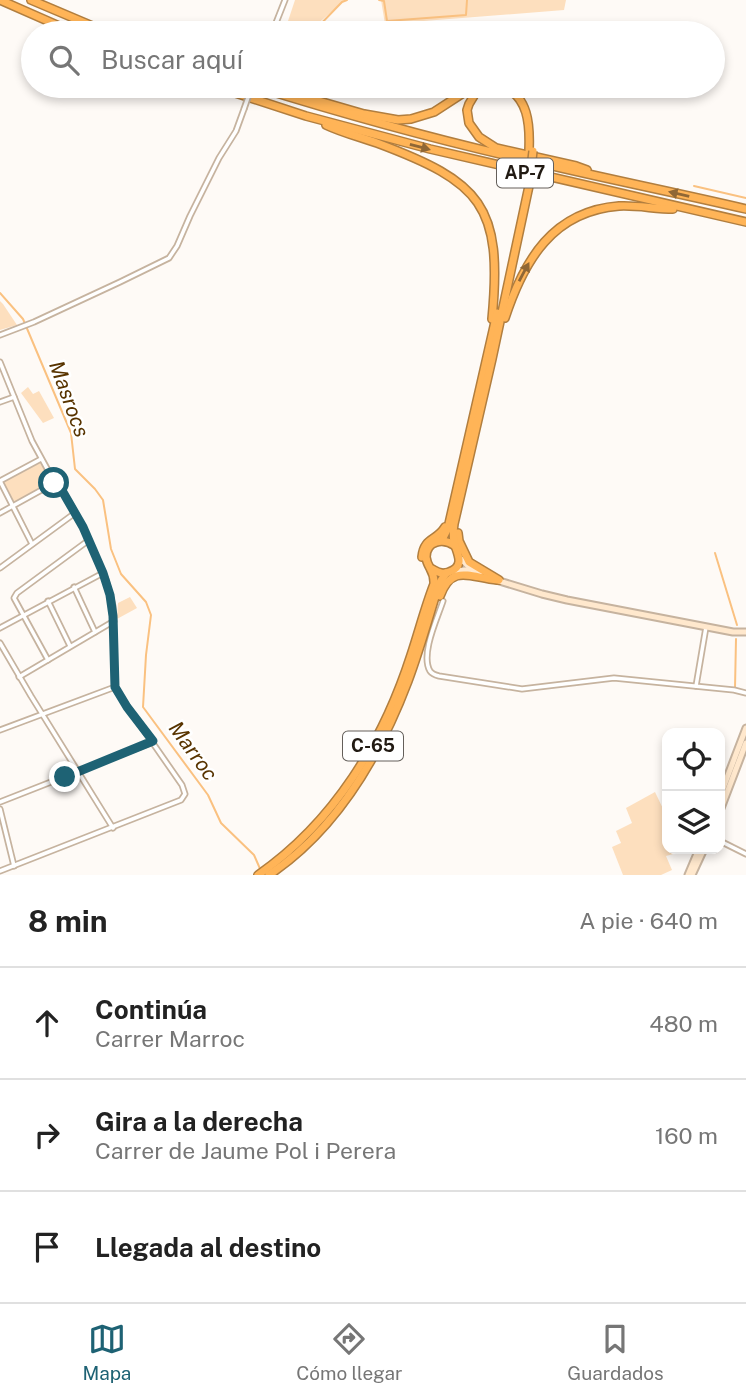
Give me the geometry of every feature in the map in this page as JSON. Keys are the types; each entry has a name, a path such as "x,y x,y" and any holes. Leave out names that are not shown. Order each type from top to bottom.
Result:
{"highway":[{"path":"0,0 48,21"},
{"path":"31,0 81,21"},
{"name":"AP-7","path":"251,98 384,138 746,222"},
{"name":"AP-7","path":"295,98 384,125 477,148 746,209"},
{"path":"311,98 365,114 398,120 434,112 456,98"},
{"path":"473,98 467,110 469,122 484,140 496,148 576,166 609,179"},
{"path":"519,98 529,128 531,150"},
{"path":"460,557 453,532 527,186 533,128 529,107 524,98"},
{"path":"306,116 335,130 375,142 433,166 460,183 478,201 490,228 495,264 489,358"},
{"path":"455,545 442,540 448,528 489,358 518,282 530,261 552,233 575,218 598,209 628,206 682,209 737,220"},
{"path":"464,480 465,491 457,530 459,541 471,565 499,580"},
{"name":"C-65","path":"429,598 431,581 423,563 422,551 427,542 443,531 452,506"},
{"name":"C-65","path":"272,871 320,821 342,793 390,712 434,584 427,552 432,545 442,540"},
{"name":"C-65","path":"258,875 272,871 297,853 325,825 364,772 386,733 408,682 439,584 457,565 460,557"},
{"path":"432,569 439,573 448,572"},
{"name":"C-65","path":"424,635 444,586 452,577 465,574 499,580"}],"main road":[{"path":"460,557 471,568 499,580"},
{"path":"448,572 465,570 553,597 733,632 746,632"},
{"path":"733,632 746,638"},
{"path":"722,791 746,728"},
{"path":"725,798 746,743"},
{"path":"690,875 700,854"}],"street":[{"path":"277,21 285,0"},
{"path":"0,335 34,322 169,258 219,158 236,131 249,98"},
{"path":"0,363 32,441 75,513 103,573 114,621 115,687 182,785 185,794 181,800 0,872"},
{"path":"0,402 14,397"},
{"path":"32,544 0,481 41,459"},
{"path":"0,513 56,482"},
{"path":"0,568 75,513"},
{"path":"48,660 14,598 17,593 89,540"},
{"path":"0,628 103,573"},
{"path":"74,587 94,632"},
{"path":"48,601 70,647"},
{"path":"443,601 427,656 432,674 522,689 614,678 746,693"},
{"path":"19,677 114,621"},
{"path":"696,686 706,627"},
{"path":"0,643 113,828"},
{"path":"0,730 115,687"},
{"path":"0,803 153,741"},
{"path":"0,809 14,866"},
{"path":"725,844 746,854"}],"shaded area":[{"path":"295,0 345,0 321,21 288,21"},
{"path":"381,0 566,0 564,10 423,21 384,21"},
{"path":"0,301 3,304 17,325 0,330"},
{"path":"28,387 33,394 39,391 54,418 43,423 21,393"},
{"path":"40,463 52,482 14,502 3,482"},
{"path":"130,597 137,608 117,619 118,603"},
{"path":"655,792 662,807 662,854 673,854 666,856 672,870 661,875 623,875 612,847 621,843 616,831 632,823 626,808"}],"waterway":[{"path":"324,21 347,0"},
{"path":"379,0 384,1 387,21 466,15 467,0"},
{"path":"694,186 746,198"},
{"name":"Masrocs","path":"0,293 23,319 71,433 75,469 103,500 111,549 121,574 146,602 151,615 143,707 208,795 221,823 254,855 261,871"},
{"path":"715,553 737,625"},
{"path":"735,688 736,639"}],"route":[{"path":"54,483 60,487 83,527 110,595 113,606 115,687 153,741 65,777"}],"water label":[{"name":"Marroc","path":"193,751"}]}
